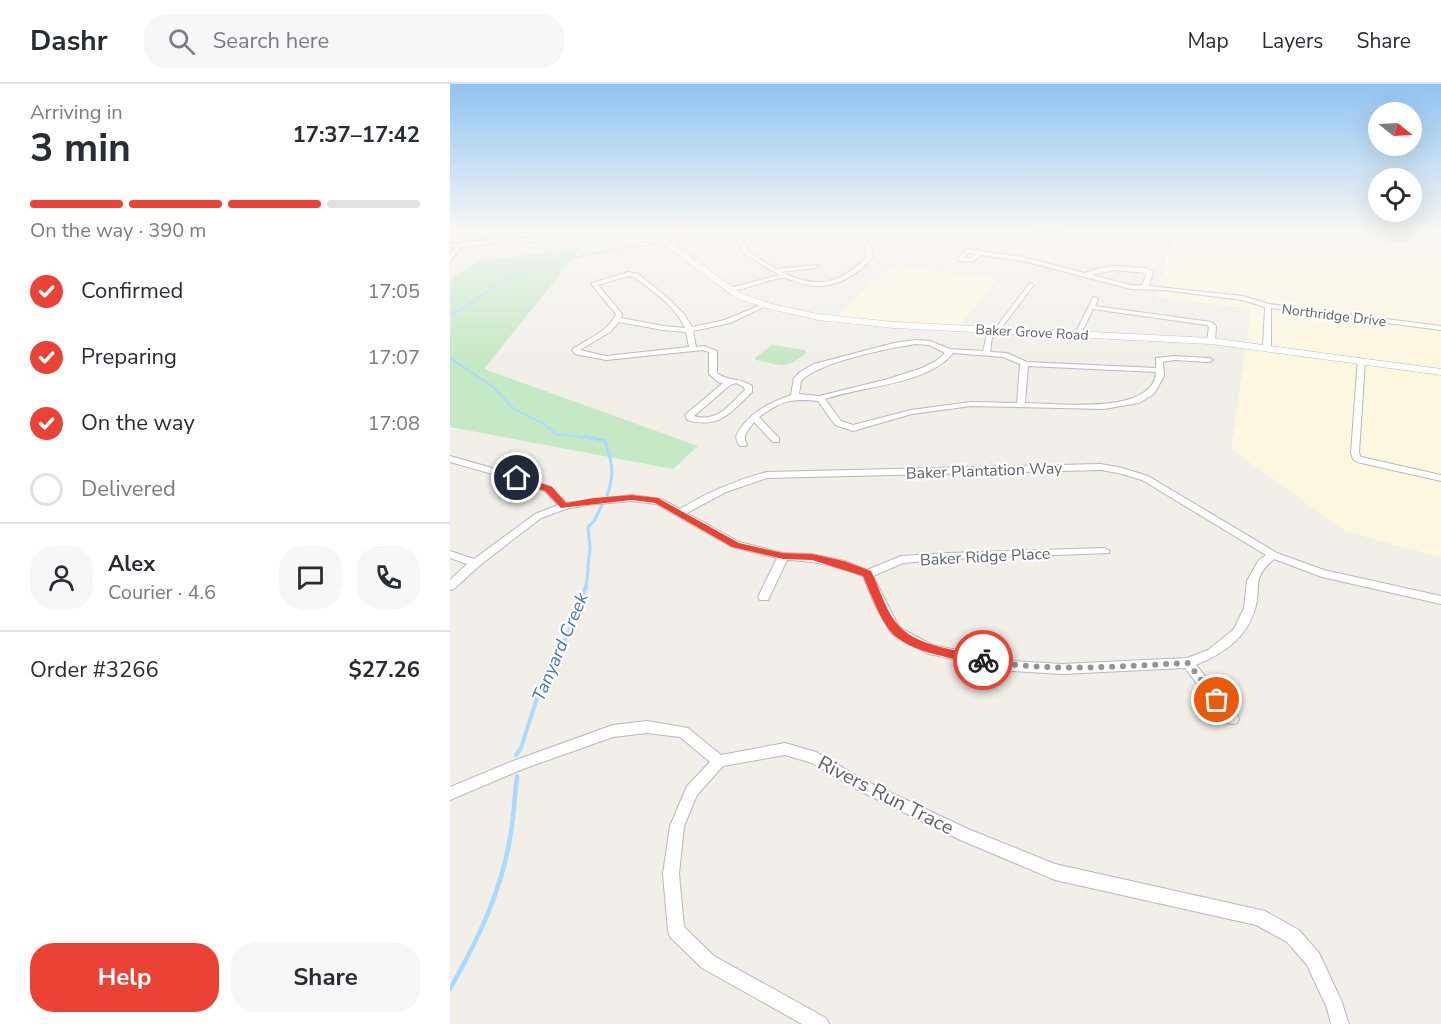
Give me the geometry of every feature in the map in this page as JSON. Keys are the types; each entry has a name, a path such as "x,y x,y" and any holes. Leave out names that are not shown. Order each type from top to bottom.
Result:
{"street":[{"path":"693,349 691,330 681,313 633,273 594,284 619,314 618,320 611,328 576,350 578,352 606,358 705,348 713,351 713,374 721,380 730,381 744,383 749,390 714,422 703,423 690,418 689,415 730,381"},
{"name":"Baker Grove Road","path":"706,273 726,288 761,304 860,323 1211,341 1441,372"},
{"path":"726,288 778,273 798,283 816,284 837,281 853,273"},
{"path":"1072,273 1131,287 1243,298 1268,306"},
{"path":"1084,276 1091,273"},
{"path":"1145,287 1150,273"},
{"path":"990,353 997,330 1031,285"},
{"path":"1078,334 1095,299"},
{"path":"691,330 761,304"},
{"path":"618,320 642,322 662,328 691,330 710,328 761,304"},
{"name":"Northridge Drive","path":"1267,347 1268,306 1441,328"},
{"path":"1091,307 1209,323 1213,326 1211,341"},
{"path":"795,396 797,380 802,374 818,366 894,345 916,342 930,343 949,351 990,353 1012,357 1024,364 1160,370"},
{"path":"743,444 740,435 754,417 769,406 795,396 821,399 917,372 942,360 949,354 949,351"},
{"path":"821,399 832,417 842,426 849,428 930,409 971,404 1082,407 1124,404 1151,392 1159,379 1159,360 1162,358 1209,360"},
{"path":"1361,360 1355,453 1357,459 1441,478"},
{"path":"1021,405 1024,364"},
{"path":"754,417 776,440"},
{"path":"450,459 548,489 564,506"},
{"name":"Baker Plantation Way","path":"681,513 710,494 741,481 767,475 1101,467 1145,478 1273,555 1322,573 1441,600"},
{"path":"450,586 475,563 538,516 564,506 594,500 632,498 658,501 736,545 783,556 812,557 867,573 895,630 929,649 1013,666 1062,669 1188,663 1212,653 1239,632 1250,608 1252,581 1262,564 1273,555"},
{"name":"Baker Ridge Place","path":"867,573 901,560 948,556 1105,551"},
{"path":"450,554 475,563"},
{"path":"764,597 783,556"},
{"path":"1188,663 1232,719"},
{"path":"450,794 518,765 613,731 647,727 683,732 719,761 692,791 677,826 671,874 676,931 708,963 820,1024"},
{"name":"Rivers Run Trace","path":"719,761 785,749 816,758 861,785 963,834 1055,872 1258,917 1293,936 1313,959 1335,1006 1340,1024"}],"shaded area":[{"path":"882,273 955,273 998,278 954,333 830,323"},
{"path":"1162,273 1441,273 1441,558 1345,531 1231,449 1251,309 1156,297"}],"green space":[{"path":"460,273 561,273 484,369 698,446 673,469 450,427 450,279"},
{"path":"772,345 805,350 806,353 793,362 782,365 756,360 755,358"}],"waterway":[{"name":"Tanyard Creek","path":"450,316 503,282 523,273"},
{"name":"Tanyard Creek","path":"450,358 492,386 514,409 544,424 556,434 591,438"},
{"name":"Tanyard Creek","path":"585,436 605,441 612,468 607,495"},
{"name":"Tanyard Creek","path":"586,588 590,548 588,527 594,521 602,505"},
{"name":"Tanyard Creek","path":"516,755 521,748 537,698 571,627 586,586"},
{"name":"Tanyard Creek","path":"450,989 470,953 501,878 511,830 517,778"}],"way so far":[{"path":"983,660 1013,666 1062,669 1188,663 1217,700"}],"route":[{"path":"517,478 548,489 564,506 594,500 632,498 658,501 736,545 783,556 812,557 867,573 895,630 929,649 983,660"}]}
